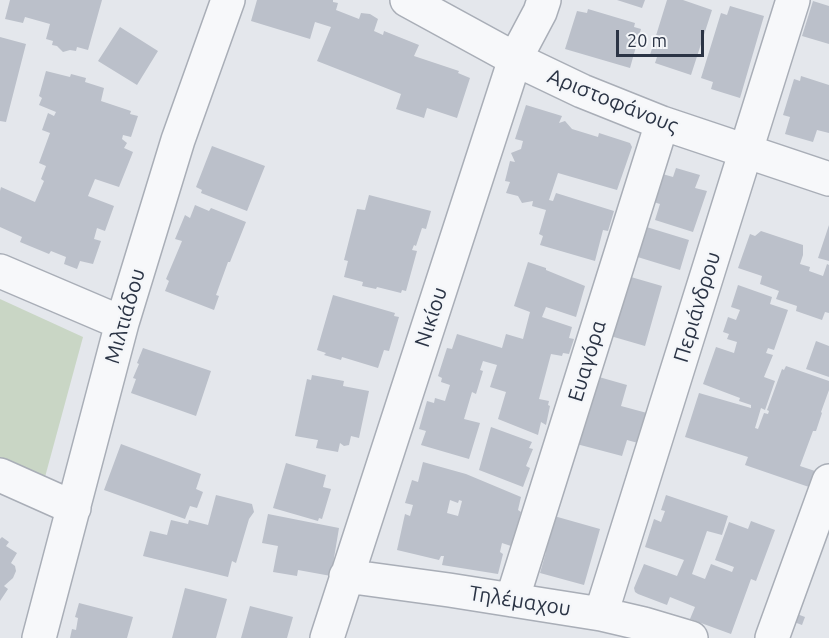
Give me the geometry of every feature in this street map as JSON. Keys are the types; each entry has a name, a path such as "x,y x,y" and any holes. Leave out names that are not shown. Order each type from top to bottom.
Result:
{"street":[{"name":"Μιλτιάδου","path":"39,638 122,323 178,140 228,0"},
{"name":"Αριστοφάνους","path":"407,0 515,59 582,91 662,123 829,179"},
{"name":"Νικίου","path":"327,638 515,59 544,0"},
{"name":"Περιάνδρου","path":"601,615 793,0"},
{"name":"Ευαγόρα","path":"512,600 662,123"},
{"path":"0,271 122,323"},
{"path":"0,475 74,508"},
{"path":"772,638 829,481"},
{"name":"Τηλέμαχου","path":"346,576 601,615 644,624 691,638"}],"green space":[{"path":"0,299 83,337 45,477 0,457"}],"building":[{"path":"10,0 102,0 88,50 77,47 76,51 63,52 57,46 52,45 53,41 46,39 50,24 25,17 23,23 5,19"},
{"path":"257,0 333,0 338,3 336,10 359,19 361,13 370,14 378,19 374,31 383,35 384,31 419,45 414,56 459,71 458,73 470,78 457,118 427,108 424,118 396,109 401,94 317,61 331,27 315,22 310,39 251,21"},
{"path":"617,0 645,0 642,8"},
{"path":"667,0 683,0 712,10 691,75 655,63 657,57 650,55"},
{"path":"813,1 829,6 829,44 802,36"},
{"path":"730,6 764,16 740,98 711,89 713,82 701,78 721,13 727,15"},
{"path":"588,9 635,23 634,27 641,29 630,68 565,49 577,11 587,13"},
{"path":"120,27 158,51 137,85 98,61"},
{"path":"0,37 26,44 6,122 0,121"},
{"path":"46,71 86,78 85,82 104,88 101,101 131,111 130,114 138,116 131,137 123,135 122,139 127,143 124,148 133,152 119,187 95,179 88,196 114,206 105,231 97,228 94,239 101,241 93,264 80,261 77,269 64,264 66,257 51,251 49,254 20,242 22,237 0,227 1,187 35,202 44,181 41,179 46,166 39,163 50,133 42,130 48,113 54,116 56,112 39,105 42,98 39,96"},
{"path":"801,76 829,85 829,133 817,130 813,142 785,134 790,117 783,115 794,79 800,81"},
{"path":"526,105 562,116 559,123 565,121 572,129 598,137 599,133 630,143 632,147 617,190 558,173 549,200 553,201 556,193 614,211 608,231 603,230 595,261 540,245 543,236 539,234 546,210 532,206 533,201 522,203 518,196 506,193 510,182 505,181 510,161 515,162 511,153 521,149 523,141 515,139"},
{"path":"212,146 265,166 247,211 201,193 202,190 196,187"},
{"path":"676,168 700,175 695,188 707,191 693,232 655,220 660,204 650,201 659,173 673,177"},
{"path":"369,195 431,211 426,229 422,228 416,246 414,245 412,250 417,251 406,291 402,290 401,293 362,286 363,282 344,277 348,261 344,260 357,209 365,210"},
{"path":"195,205 209,211 211,208 246,222 216,295 219,296 214,310 165,291 169,281 166,279 182,241 175,239 185,215 190,218"},
{"path":"640,225 689,240 680,270 631,255"},
{"path":"829,225 829,261 818,258"},
{"path":"761,231 803,245 800,264 810,267 809,271 823,276 827,264 829,265 829,313 825,312 822,320 796,311 797,306 776,299 779,291 760,284 762,276 738,268 750,234 755,236"},
{"path":"528,262 585,286 576,317 546,307 542,317 572,327 569,338 574,339 569,354 563,353 562,356 551,354 539,399 549,401 546,425 541,422 538,435 498,419 506,392 490,387 497,365 483,361 480,370 483,371 476,394 472,392 464,419 480,423 469,459 421,445 426,431 419,429 427,401 434,403 435,398 445,401 450,385 441,382 442,378 438,376 447,348 452,349 457,334 502,348 506,334 523,339 530,312 514,306"},
{"path":"624,275 662,286 645,346 607,335"},
{"path":"738,285 772,297 770,304 788,310 774,350 768,348 766,353 773,355 764,377 775,381 765,410 761,408 755,428 758,429 764,413 768,414 767,410 782,369 784,370 786,366 829,381 829,390 816,431 813,431 800,466 815,471 809,487 745,465 748,457 685,437 699,393 751,408 751,405 739,401 740,398 703,384 716,347 734,353 737,342 727,339 729,334 723,332 728,317 736,320 740,310 731,307"},
{"path":"333,295 395,313 394,316 399,317 389,351 384,350 378,368 342,357 341,360 324,355 326,353 317,350"},
{"path":"816,341 829,346 829,377 806,369"},
{"path":"143,348 211,371 196,416 131,393 136,379 133,378 139,364 137,363"},
{"path":"312,375 344,381 343,386 369,391 359,438 351,436 349,445 344,446 340,443 338,452 316,448 318,440 295,436 307,379 311,380"},
{"path":"599,377 627,385 621,406 647,413 638,443 627,440 622,456 569,442 583,394 593,397"},
{"path":"491,427 532,442 529,448 533,449 526,466 530,468 523,487 479,470"},
{"path":"121,444 201,474 196,489 203,492 197,508 190,506 185,519 104,490"},
{"path":"423,462 466,474 521,497 518,510 521,512 511,546 502,543 500,552 503,554 498,574 442,565 444,556 441,556 439,560 397,550 405,514 410,516 413,505 405,503 412,480 418,482","holes":["450,500 458,503 459,500 462,501 458,516 447,513"]},
{"path":"286,463 326,475 323,487 331,489 322,519 319,518 318,521 273,508"},
{"path":"216,495 252,504 254,512 249,519 236,563 232,561 228,577 143,556 150,531 167,535 171,520 188,524 189,520 208,525"},
{"path":"666,495 728,516 722,535 707,531 692,574 705,579 711,564 732,572 734,567 715,560 729,522 748,529 751,521 775,530 756,581 751,579 731,634 690,619 695,607 670,597 667,605 635,592 634,588 644,564 677,576 684,560 645,547 654,519 661,522 665,511 661,510"},
{"path":"268,514 339,528 331,576 298,570 297,576 273,572 278,546 262,543"},
{"path":"547,514 600,529 584,585 540,573 546,552 542,550"},
{"path":"2,537 9,542 6,546 17,553 11,563 15,566 16,571 13,578 4,586 8,589 0,601 0,539"},
{"path":"185,588 227,599 216,638 172,638"},
{"path":"79,603 133,617 127,638 70,638 72,629 76,630 78,618 75,617"},
{"path":"250,606 293,617 287,638 241,638"},
{"path":"797,614 805,617 802,625 794,622"}]}
